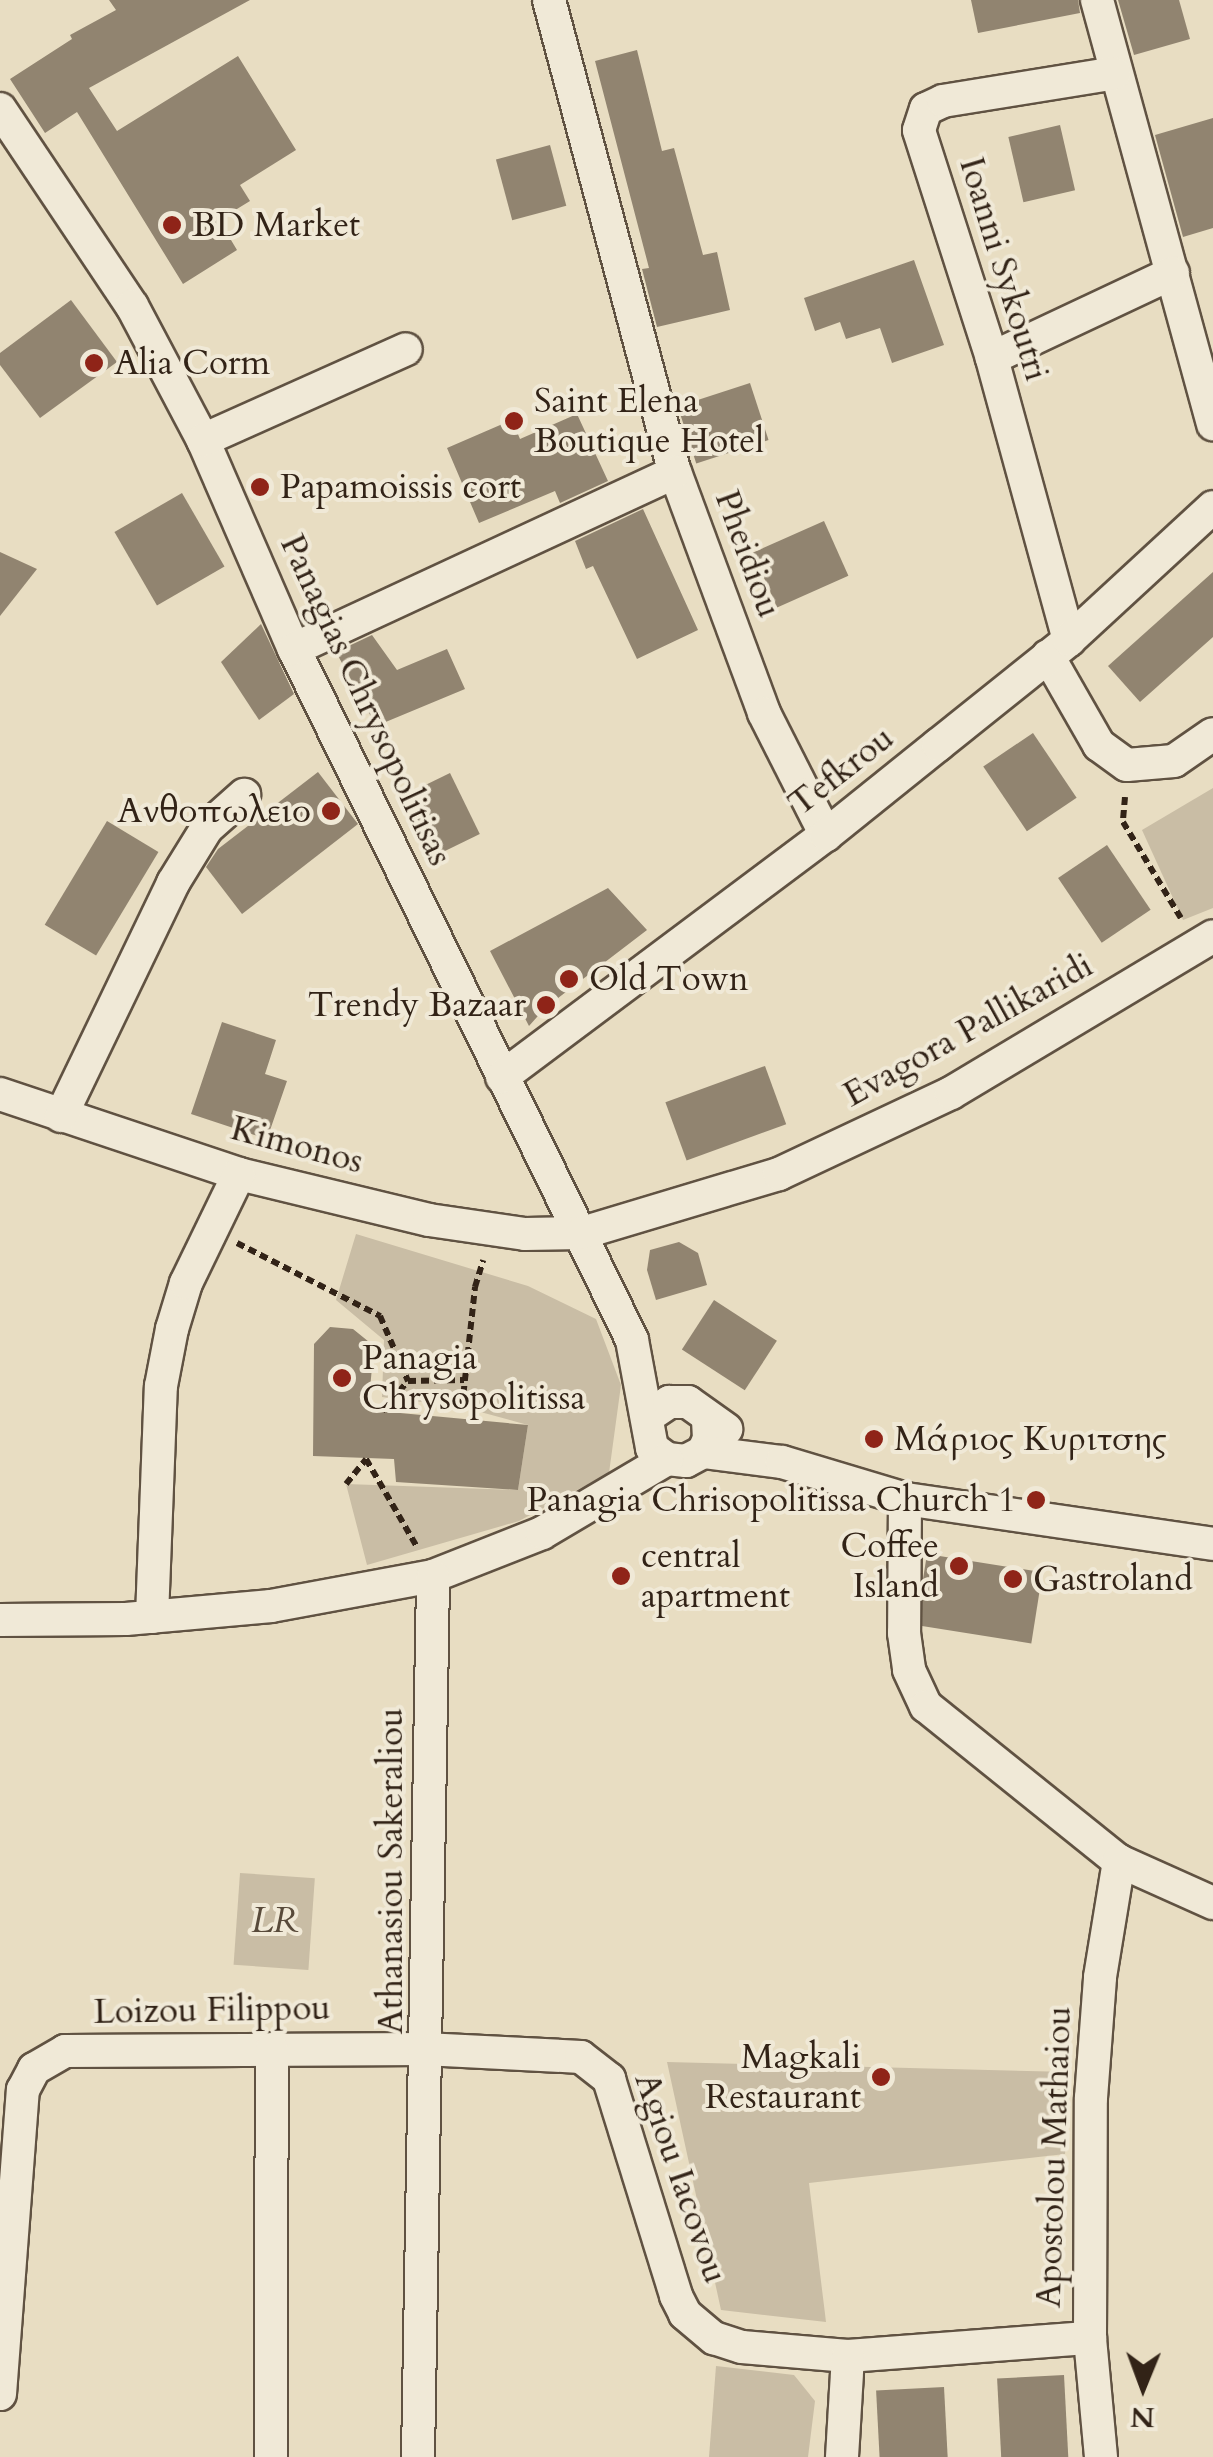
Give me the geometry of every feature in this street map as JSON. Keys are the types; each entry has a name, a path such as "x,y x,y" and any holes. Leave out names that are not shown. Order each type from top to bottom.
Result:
{"street":[{"name":"Pheidiou","path":"548,0 675,472 764,713 826,835"},
{"path":"1097,0 1213,424"},
{"name":"Ioanni Sykoutri","path":"1116,73 943,101 926,109 919,130 992,358 1059,648 1099,745 1127,765"},
{"name":"Panagias Chrysopolitisas","path":"0,109 132,306 203,440 294,649 632,1340 648,1416"},
{"path":"992,358 1173,273"},
{"path":"203,440 406,349"},
{"path":"294,649 675,472"},
{"name":"Tefkrou","path":"502,1077 826,835 1059,648 1213,507"},
{"path":"1127,765 1174,761 1213,734"},
{"path":"61,1116 172,883 207,828 244,795"},
{"name":"Evagora Pallikaridi","path":"582,1233 779,1174 951,1094 1206,941"},
{"name":"Kimonos","path":"0,1094 239,1174 490,1230 582,1233"},
{"path":"152,1617 160,1386 186,1283 239,1174"},
{"name":"Panagias Chrysopolitisas","path":"632,1340 698,1410 782,1462"},
{"path":"668,1402 698,1410 709,1438 703,1452 686,1462 667,1460 652,1448 646,1433 648,1416 668,1402"},
{"path":"703,1452 782,1462 905,1500 1213,1544"},
{"path":"0,1620 152,1617 271,1606 433,1576 542,1533 667,1460"},
{"path":"905,1500 904,1633 909,1670 926,1706 1119,1861 1213,1903"},
{"name":"Athanasiou Sakeraliou","path":"433,1576 424,2048 548,2052"},
{"name":"Apostolou Mathaiou","path":"1101,2457 1090,2338 1091,2098 1100,1977 1119,1861"},
{"path":"271,2457 272,2048"},
{"path":"418,2457 424,2048"},
{"name":"Loizou Filippou","path":"0,2394 17,2119 23,2090 34,2069 65,2051 424,2048"},
{"name":"Agiou Iacovou","path":"548,2052 581,2057 608,2079 676,2296 698,2328 714,2338 742,2346 848,2356 1090,2338"},
{"path":"842,2457 848,2356"}],"path":[{"path":"1127,765 1123,822 1206,941"},
{"path":"210,1228 380,1316 408,1381"},
{"path":"462,1407 474,1287 482,1264"},
{"path":"382,1412 408,1381 464,1380"},
{"path":"346,1484 366,1459 433,1576"}],"green space":[{"path":"1213,788 1213,908 1183,920 1142,830"},
{"path":"356,1234 528,1286 596,1319 621,1385 609,1473 519,1521 367,1565 346,1484 518,1490 528,1425 462,1407 382,1397 384,1340 336,1300"},
{"name":"LR","path":"240,1873 315,1878 308,1970 234,1965"},
{"path":"667,2062 1071,2072 1065,2154 809,2183 826,2322 721,2310"},
{"path":"716,2366 794,2375 815,2401 808,2457 709,2457"}],"building":[{"path":"109,0 250,0 89,88 117,131 238,56 296,150 240,185 250,201 219,220 237,250 183,284 77,112 45,133 10,79 72,39 70,35 116,10"},
{"path":"971,0 1078,0 1080,13 978,33"},
{"path":"1118,0 1179,0 1190,39 1134,55"},
{"path":"637,50 662,151 674,148 703,255 717,252 730,310 657,327 642,269 649,268 595,61"},
{"path":"1213,118 1213,228 1183,237 1155,135"},
{"path":"1060,125 1075,190 1023,202 1008,137"},
{"path":"550,145 566,206 512,220 496,159"},
{"path":"914,260 944,345 892,363 880,328 846,339 840,322 815,331 804,298"},
{"path":"71,300 117,362 40,418 0,365 0,353"},
{"path":"750,383 769,440 696,464 678,406"},
{"path":"577,414 608,481 560,503 555,491 479,523 447,448 512,420 520,439"},
{"path":"182,493 224,567 157,606 114,532"},
{"path":"643,509 698,630 637,659 593,566 586,569 575,541"},
{"path":"824,521 848,576 777,608 753,553"},
{"path":"0,552 37,569 0,616"},
{"path":"1213,572 1213,637 1140,702 1108,666"},
{"path":"261,624 294,694 259,720 221,662"},
{"path":"372,635 397,670 447,649 465,689 376,726 336,652"},
{"path":"1033,733 1077,798 1027,831 983,767"},
{"path":"318,772 358,824 242,914 206,867 218,849"},
{"path":"450,773 480,834 429,859 399,798"},
{"path":"107,821 158,852 96,956 45,925"},
{"path":"1107,845 1151,910 1102,943 1058,878"},
{"path":"608,888 647,930 545,1008 529,1026 490,951"},
{"path":"222,1022 276,1040 265,1074 287,1081 267,1139 191,1114"},
{"path":"765,1066 786,1124 687,1161 665,1102"},
{"path":"679,1242 698,1253 707,1285 656,1300 647,1270 650,1250"},
{"path":"714,1300 777,1341 745,1390 682,1349"},
{"name":"Panagia Chrysopolitissa","path":"330,1327 353,1329 374,1346 368,1410 528,1425 518,1490 396,1482 394,1459 313,1456 314,1344"},
{"path":"927,1554 1043,1572 1031,1643 916,1625"},
{"path":"1064,2375 1068,2457 1001,2457 997,2379"},
{"path":"944,2387 948,2457 880,2457 876,2391"}],"place":[{"name":"BD Market","path":"172,225"},
{"name":"Alia Corm","path":"94,363"},
{"name":"Saint Elena Boutique Hotel","path":"514,421"},
{"name":"Papamoissis cort","path":"260,487"},
{"name":"Ανθοπωλειο","path":"331,811"},
{"name":"Old Town","path":"569,979"},
{"name":"Trendy Bazaar","path":"546,1005"},
{"name":"Panagia Chrysopolitissa","path":"342,1378"},
{"name":"Μάριος Κυριτσης","path":"874,1439"},
{"name":"Panagia Chrisopolitissa Church 1","path":"1036,1500"},
{"name":"Coffee Island","path":"959,1566"},
{"name":"central apartment","path":"621,1576"},
{"name":"Gastroland","path":"1013,1579"},
{"name":"Magkali Restaurant","path":"881,2077"}]}
